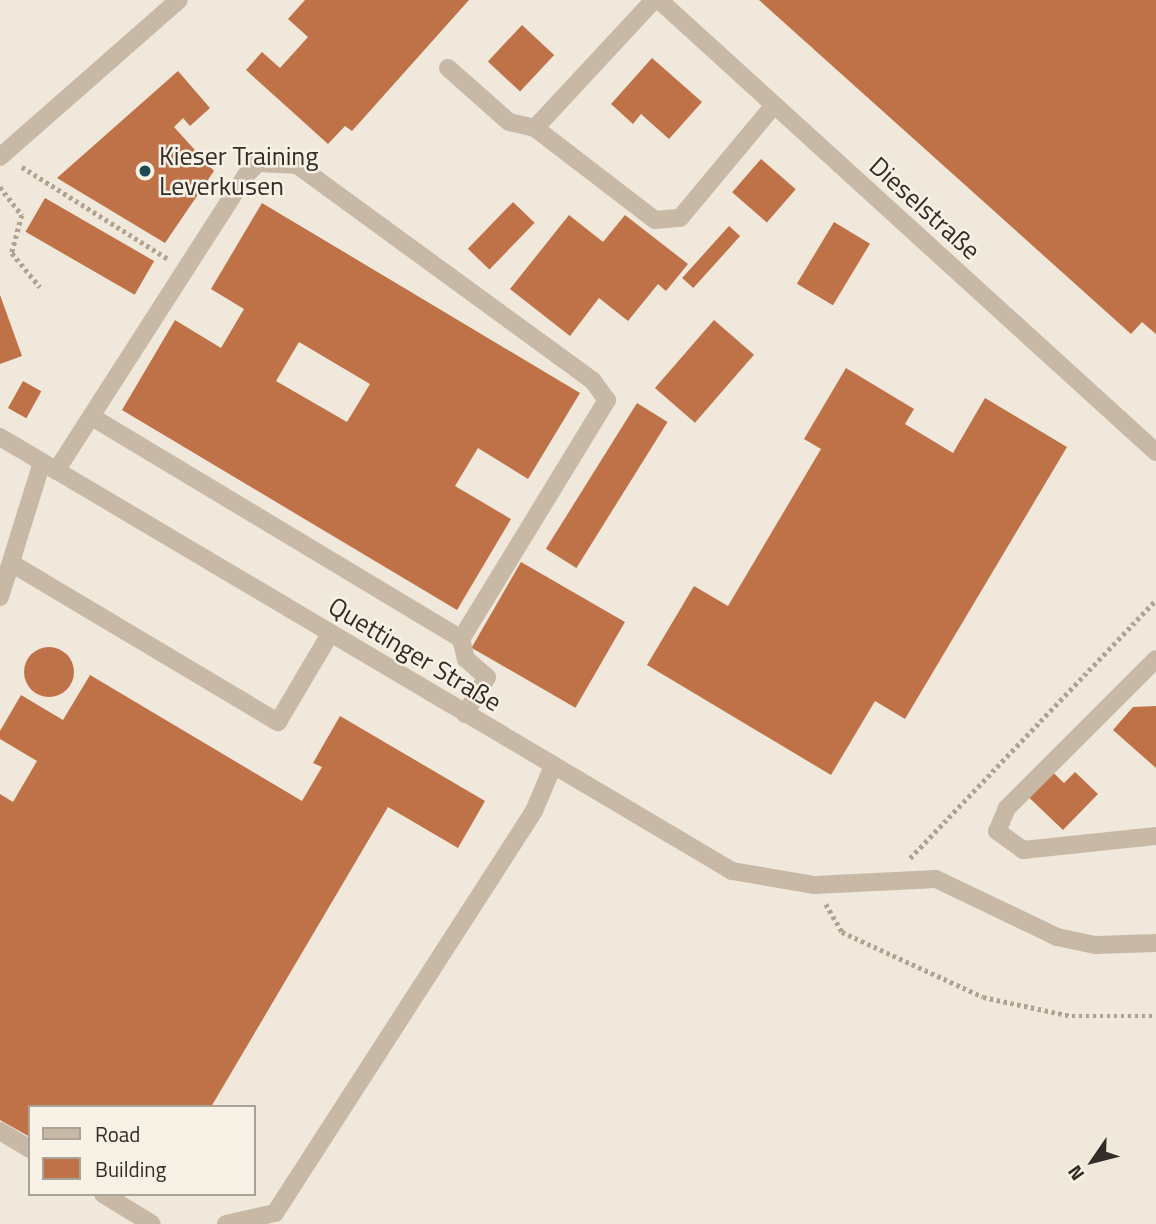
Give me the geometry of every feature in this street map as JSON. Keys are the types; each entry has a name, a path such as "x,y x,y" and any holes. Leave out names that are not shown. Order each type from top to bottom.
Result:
{"street":[{"path":"3,154 179,0"},
{"path":"535,128 656,0"},
{"name":"Dieselstraße","path":"656,0 1156,452"},
{"path":"448,68 509,122 535,128 655,220 680,218 774,105"},
{"path":"0,597 10,563 49,467 92,417 258,163 298,165 603,391 604,412 461,639"},
{"path":"92,417 461,639 466,659 487,677 465,714"},
{"name":"Quettinger Straße","path":"0,437 733,872 816,886 936,879 1057,937 1096,945 1156,943"},
{"path":"10,563 278,722 330,634"},
{"path":"1156,659 1007,808 997,831 1023,850 1156,836"},
{"path":"226,1224 275,1213 534,811 553,766"},
{"path":"0,1131 28,1148"},
{"path":"106,1196 152,1224"}],"path":[{"path":"3,154 28,174 187,270"},
{"path":"0,187 22,215 22,232 12,253 40,287"},
{"path":"887,883 1156,600"},
{"path":"816,886 842,932 983,997 1072,1016 1156,1016"}],"building":[{"path":"305,0 469,0 352,131 345,126 328,144 246,70 262,52 280,68 308,37 288,19"},
{"path":"759,0 1156,0 1156,334 1142,322 1131,334"},
{"path":"522,25 554,55 520,92 488,62"},
{"path":"652,58 702,102 669,139 641,114 633,124 611,104"},
{"path":"178,71 210,108 190,126 183,118 174,127 214,171 165,243 57,178"},
{"path":"761,159 796,189 767,222 732,192"},
{"path":"45,198 154,261 135,295 26,232"},
{"path":"513,202 535,223 489,270 468,249"},
{"path":"262,203 580,393 528,479 478,448 455,486 511,519 457,610 122,410 175,320 221,348 244,309 211,289","holes":["299,342 370,384 347,422 276,381"]},
{"path":"569,215 603,242 625,215 688,264 666,291 658,284 628,321 599,298 570,336 510,289"},
{"path":"834,222 870,244 833,305 797,284"},
{"path":"729,226 740,236 693,288 682,278"},
{"path":"0,295 22,356 0,364"},
{"path":"714,320 754,355 695,423 655,388"},
{"path":"846,368 914,409 905,424 953,453 985,398 1067,447 905,719 875,701 831,775 647,665 694,586 728,606 821,449 804,439"},
{"path":"23,381 41,391 26,418 8,408"},
{"path":"637,403 668,422 576,568 546,549"},
{"path":"521,562 625,622 575,708 472,648"},
{"path":"49,647 67,654 74,672 67,690 49,697 31,690 24,672 31,654"},
{"path":"90,675 302,801 322,767 313,763 340,716 485,801 458,848 388,807 212,1105 28,1105 28,1136 0,1120 0,794 13,802 37,761 0,739 0,731 21,695 63,720"},
{"path":"1156,706 1156,768 1113,730 1133,707"},
{"path":"1042,762 1064,783 1075,772 1098,794 1063,830 1018,787"}],"place":[{"name":"Kieser Training Leverkusen","path":"145,171"}]}
